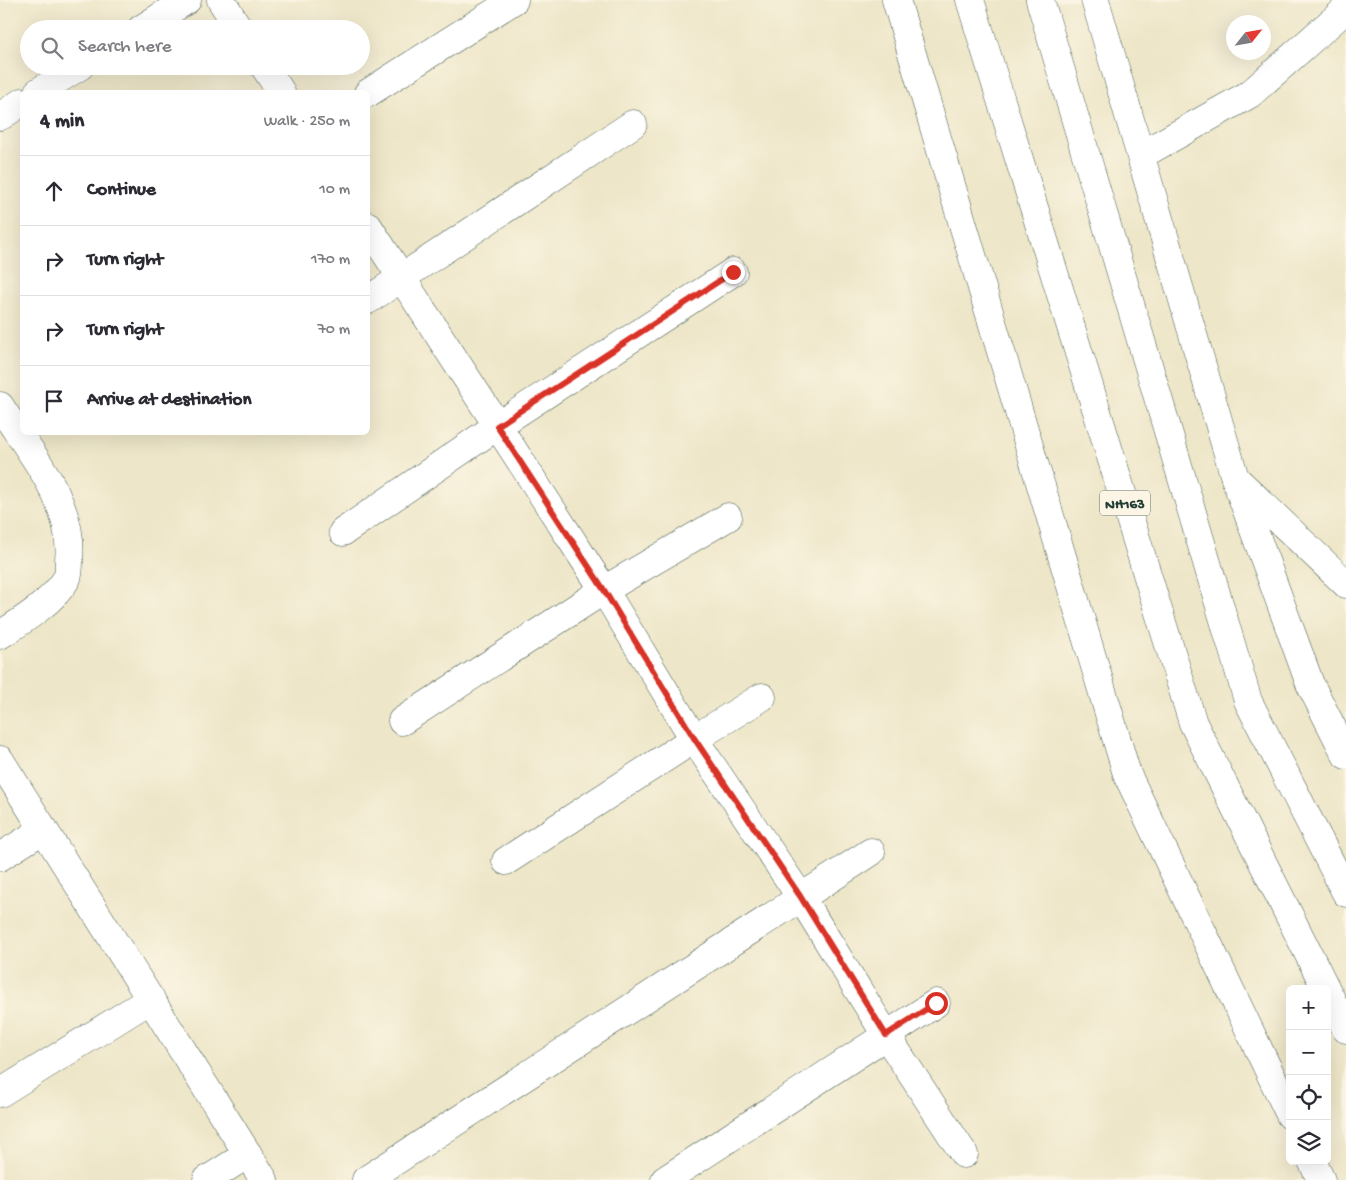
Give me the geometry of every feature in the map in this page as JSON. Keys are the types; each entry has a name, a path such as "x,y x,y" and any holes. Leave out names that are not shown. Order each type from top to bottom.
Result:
{"main road":[{"path":"155,20 187,0"},
{"path":"221,0 233,20"},
{"path":"370,92 514,0"},
{"path":"896,0 1127,774 1286,1107"},
{"name":"NH163","path":"970,0 1193,724 1324,985"},
{"path":"1040,0 1248,701 1346,893"},
{"path":"1095,0 1235,478 1310,684 1346,755"},
{"path":"1141,155 1250,94 1346,9"},
{"path":"41,90 65,75"},
{"path":"270,75 280,90"},
{"path":"1,116 20,103"},
{"path":"370,299 633,124"},
{"path":"370,229 604,590 694,738 800,896 886,1035 964,1154"},
{"path":"343,532 497,426 733,272"},
{"path":"0,406 48,479 66,520 70,554 68,578 34,614 0,635"},
{"path":"1235,478 1346,584"},
{"path":"402,721 604,590 728,517"},
{"path":"506,861 694,738 762,697"},
{"path":"0,760 264,1180"},
{"path":"0,857 44,829"},
{"path":"366,1180 800,896 871,852"},
{"name":"NH163","path":"1331,998 1346,1029"},
{"path":"0,1093 151,999"},
{"path":"665,1180 936,1003"},
{"path":"207,1180 248,1154"},
{"path":"1314,1165 1320,1180"}],"route":[{"path":"733,272 497,426 604,590 694,738 800,896 886,1035 936,1003"}]}
